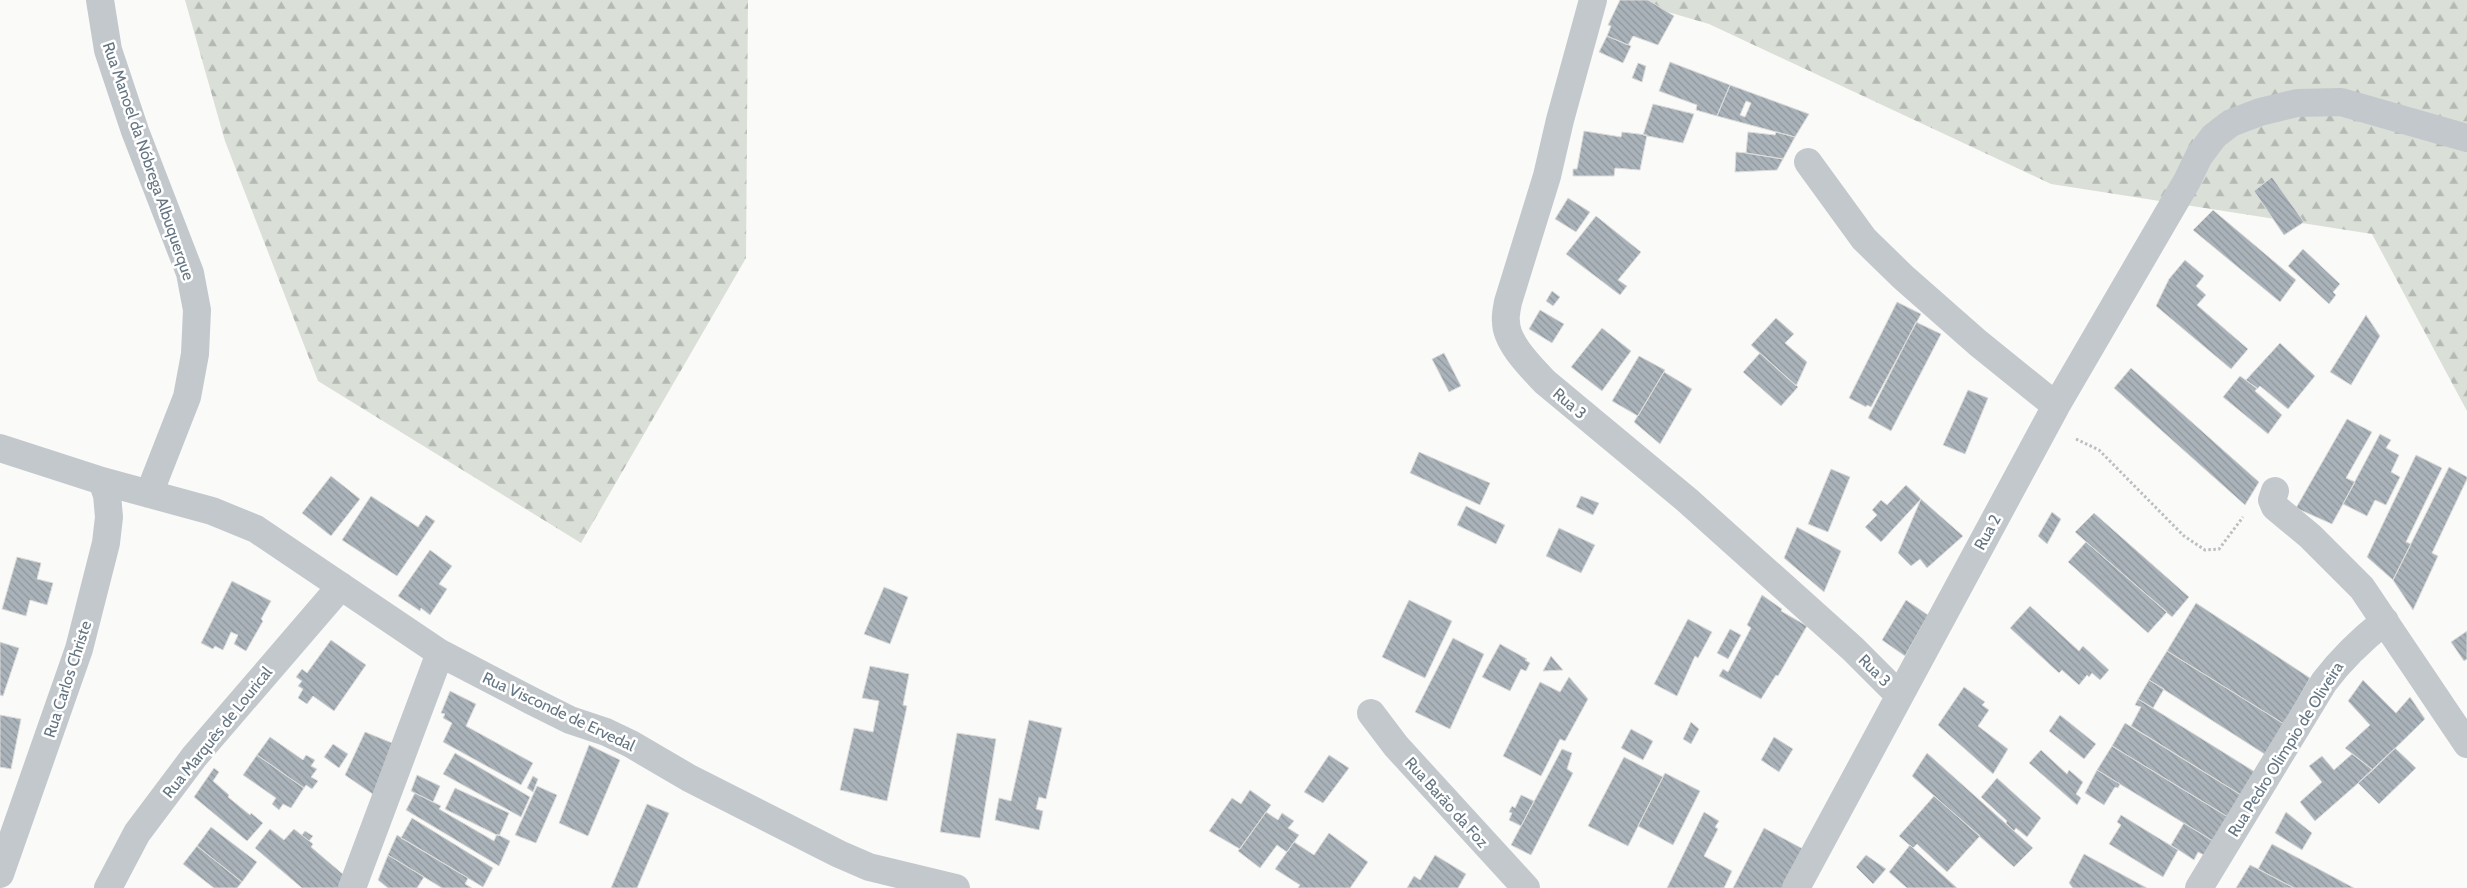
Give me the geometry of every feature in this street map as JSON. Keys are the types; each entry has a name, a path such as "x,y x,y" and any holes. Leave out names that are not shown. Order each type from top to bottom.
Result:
{"street":[{"name":"Rua Manoel da Nóbrega Albuquerque","path":"100,0 108,50 135,131 190,273 197,310 195,354 187,397 149,494"},
{"name":"Rua 3","path":"1593,0 1560,120 1547,176 1508,302 1505,323 1512,339 1525,362 1545,382 1686,500 1853,649 1899,695"},
{"name":"Rua 2","path":"1796,888 2051,415 2187,181 2198,156 2214,136 2231,123 2260,112 2297,103 2341,102 2467,138"},
{"path":"1808,162 1864,239 2051,415"},
{"name":"Rua Visconde de Ervedal","path":"0,448 102,481 212,511 256,529 440,653 570,720 606,732 631,744 689,778 839,854 870,867 956,888"},
{"name":"Rua Carlos Christe","path":"0,874 79,649 107,534 109,517 102,481"},
{"path":"2274,497 2347,570 2376,606 2467,744"},
{"name":"Rua Marquês de Lourical","path":"108,888 137,833 194,757 341,586"},
{"name":"Rua Pedro Olimpio de Oliveira","path":"2198,888 2324,682 2341,659 2358,642 2385,622"},
{"path":"352,888 440,653"},
{"name":"Rua Barão da Foz","path":"1371,712 1396,746 1526,888"}],"path":[{"path":"2051,415 2099,450 2184,536 2205,550 2218,549 2260,497 2274,497"}],"green space":[{"path":"185,0 748,0 746,258 581,543 318,381 225,141"},
{"path":"1627,0 2467,0 2467,411 2372,234 2051,184 1709,24"}],"building":[{"path":"1620,0 1648,0 1674,16 1658,45 1633,36 1628,45 1607,36 1611,26 1608,25"},
{"path":"1607,36 1631,46 1623,63 1599,52"},
{"path":"1670,62 1730,85 1717,116 1696,110 1697,105 1659,91"},
{"path":"1638,63 1646,66 1642,82 1632,78"},
{"path":"1730,85 1809,114 1795,137 1717,116","holes":["1746,101 1751,103 1745,117 1740,115"]},
{"path":"1653,104 1694,114 1683,143 1643,135"},
{"path":"1584,131 1621,137 1622,132 1647,135 1640,170 1615,168 1614,176 1573,176 1573,169 1577,169"},
{"path":"1748,132 1775,135 1776,132 1795,137 1783,159 1746,153"},
{"path":"1736,152 1783,159 1777,170 1735,172"},
{"path":"2272,177 2304,222 2284,235 2254,191"},
{"path":"1568,198 1590,212 1576,232 1555,219"},
{"path":"2213,210 2296,280 2280,302 2193,230"},
{"path":"1596,216 1641,252 1618,280 1627,286 1620,295 1566,254"},
{"path":"2303,249 2340,284 2333,292 2336,295 2329,304 2288,266"},
{"path":"2185,260 2204,276 2196,286 2206,295 2197,305 2248,349 2231,369 2156,306 2169,279"},
{"path":"1552,291 1560,297 1553,306 1546,301"},
{"path":"1897,302 1921,314 1871,407 1867,405 1866,407 1849,398"},
{"path":"1540,310 1564,324 1552,343 1529,329"},
{"path":"2366,315 2380,336 2351,385 2330,372"},
{"path":"1776,318 1794,334 1785,343 1807,362 1796,386 1751,345"},
{"path":"1916,322 1941,334 1891,431 1868,418"},
{"path":"1602,328 1631,351 1602,391 1571,367"},
{"path":"2280,343 2315,376 2288,409 2260,386 2257,389 2246,380"},
{"path":"1444,353 1461,386 1449,392 1432,359"},
{"path":"1760,353 1798,387 1781,406 1743,372"},
{"path":"1639,356 1665,370 1638,416 1612,401"},
{"path":"2131,368 2259,482 2245,505 2114,388"},
{"path":"1664,372 1692,389 1660,444 1634,422"},
{"path":"2240,376 2257,388 2255,391 2282,415 2268,434 2223,397"},
{"path":"1968,390 1988,398 1965,454 1943,445"},
{"path":"2347,419 2372,432 2346,478 2355,482 2332,524 2296,508"},
{"path":"2380,434 2391,440 2386,448 2399,455 2391,472 2400,477 2386,505 2375,500 2367,516 2343,504"},
{"path":"1419,452 1490,483 1480,505 1410,473"},
{"path":"2416,455 2442,468 2406,542 2411,544 2393,580 2367,557"},
{"path":"2449,467 2467,477 2467,479 2432,553 2438,556 2413,610 2393,580"},
{"path":"1831,469 1850,477 1828,532 1808,524"},
{"path":"331,476 360,499 331,536 302,513"},
{"path":"1906,485 1921,499 1881,542 1865,527 1877,515 1872,510 1881,500 1887,505"},
{"path":"371,496 418,527 426,515 435,521 397,576 342,540"},
{"path":"1581,496 1599,503 1593,515 1576,507"},
{"path":"1921,499 1963,536 1927,568 1920,559 1911,566 1898,553"},
{"path":"1466,506 1505,525 1496,544 1457,525"},
{"path":"2052,512 2061,519 2047,544 2038,536"},
{"path":"2094,513 2189,597 2172,617 2075,532"},
{"path":"1797,527 1841,551 1824,592 1784,558"},
{"path":"1559,528 1595,545 1581,573 1546,556"},
{"path":"2086,542 2167,612 2148,633 2068,562"},
{"path":"430,550 452,566 439,584 447,589 430,615 421,608 420,611 398,596"},
{"path":"17,557 41,563 37,579 53,583 47,605 30,600 26,616 2,609"},
{"path":"232,581 271,601 261,619 263,621 246,651 234,644 238,635 231,632 223,650 215,646 213,649 201,643"},
{"path":"884,587 908,597 890,644 864,634"},
{"path":"1762,595 1782,609 1781,611 1807,626 1778,676 1776,675 1761,699 1719,676 1723,669 1728,672 1751,628 1747,625"},
{"path":"1409,600 1452,621 1425,678 1382,657"},
{"path":"1906,600 1928,615 1905,656 1882,640"},
{"path":"2196,603 2310,678 2284,724 2167,651"},
{"path":"2030,606 2079,651 2083,646 2109,670 2100,680 2092,673 2089,677 2087,675 2079,685 2062,670 2059,673 2010,628"},
{"path":"1688,619 1712,632 1698,658 1695,656 1677,696 1654,684"},
{"path":"1730,629 1741,635 1728,659 1717,653"},
{"path":"2467,631 2467,659 2464,661 2451,642"},
{"path":"1453,638 1484,654 1450,729 1415,712"},
{"path":"331,640 366,665 334,711 313,696 307,704 298,698 303,689 298,686 302,681 296,677 302,669 307,673"},
{"path":"0,642 19,648 3,696 0,695"},
{"path":"1500,644 1527,659 1525,660 1530,663 1526,671 1521,669 1510,691 1482,677"},
{"path":"2167,651 2284,724 2266,755 2149,680"},
{"path":"1551,656 1563,670 1543,671"},
{"path":"870,666 909,674 903,705 907,706 887,801 840,790 854,728 873,732 879,701 862,698"},
{"path":"1569,677 1588,699 1565,741 1560,739 1541,776 1503,756 1540,682 1560,692"},
{"path":"2149,680 2164,689 2153,708 2138,699"},
{"path":"2363,680 2396,713 2410,697 2425,719 2373,770 2345,748 2370,725 2348,701"},
{"path":"1964,687 1985,702 1982,705 1989,710 1978,726 2008,749 1993,774 1938,725"},
{"path":"450,691 476,704 466,726 533,763 521,785 443,742 452,723 443,718 445,714 441,713"},
{"path":"2138,699 2255,772 2241,795 2131,726 2141,707 2135,705"},
{"path":"0,715 21,719 11,769 0,767"},
{"path":"2060,715 2096,744 2084,759 2049,731"},
{"path":"1029,720 1062,728 1046,799 1039,797 1036,809 1043,811 1039,830 995,820 999,798 1011,801"},
{"path":"1691,722 1699,729 1691,744 1683,739"},
{"path":"2125,723 2241,795 2228,817 2112,746"},
{"path":"1631,729 1653,741 1643,760 1621,748"},
{"path":"365,732 397,745 377,797 345,775"},
{"path":"957,733 996,739 980,838 940,832"},
{"path":"270,737 303,760 306,755 315,760 311,766 317,769 311,777 318,781 312,789 306,785 304,788 257,755"},
{"path":"1774,737 1793,749 1779,772 1761,760"},
{"path":"333,744 348,754 339,768 324,757"},
{"path":"589,745 620,760 588,836 559,823"},
{"path":"2112,746 2228,817 2213,841 2097,770"},
{"path":"2395,748 2416,768 2379,804 2358,783"},
{"path":"1562,749 1572,753 1567,769 1573,773 1531,855 1511,845"},
{"path":"2041,750 2067,774 2069,770 2083,782 2076,794 2081,798 2077,805 2029,763"},
{"path":"455,753 530,797 521,817 443,774"},
{"path":"1927,753 2033,848 2014,867 1912,776"},
{"path":"2352,754 2373,770 2315,821 2300,802 2322,782 2309,766 2322,756 2334,770"},
{"path":"257,755 304,788 291,808 283,804 279,810 272,804 276,798 243,775"},
{"path":"1329,755 1349,768 1323,803 1304,792"},
{"path":"1624,757 1663,777 1628,846 1588,826"},
{"path":"214,768 219,772 213,781 229,795 228,797 263,823 247,841 194,797"},
{"path":"2097,770 2120,784 2118,788 2115,787 2104,805 2085,793"},
{"path":"1665,773 1700,791 1673,845 1638,826"},
{"path":"417,775 440,786 433,802 411,791"},
{"path":"533,776 538,779 533,792 527,788"},
{"path":"1997,778 2041,818 2027,837 2016,828 2014,831 2006,823 2007,821 1981,797"},
{"path":"537,786 557,795 536,843 515,835"},
{"path":"455,788 509,813 499,836 445,809"},
{"path":"1250,790 1271,805 1240,849 1209,831 1232,798 1241,804"},
{"path":"415,793 441,806 439,809 494,841 497,834 510,841 499,866 406,810"},
{"path":"1521,795 1534,801 1521,826 1509,820 1512,813 1509,812 1512,806 1515,808"},
{"path":"1934,796 1980,836 1947,872 1917,844 1913,848 1899,836"},
{"path":"647,804 669,813 637,888 611,888"},
{"path":"1266,812 1278,820 1282,813 1294,821 1288,828 1299,835 1287,852 1277,845 1260,868 1238,851"},
{"path":"1704,812 1719,821 1715,827 1718,829 1704,856 1732,871 1724,888 1667,888"},
{"path":"2286,812 2312,833 2302,850 2275,833"},
{"path":"2121,815 2178,850 2163,877 2109,844 2121,825 2117,822"},
{"path":"412,818 493,868 483,887 401,838"},
{"path":"2184,823 2213,841 2204,855 2198,852 2194,860 2171,845"},
{"path":"211,827 257,862 242,882 197,846"},
{"path":"1764,828 1803,849 1783,888 1733,888"},
{"path":"270,829 284,840 294,829 313,844 311,847 352,882 347,888 302,888 255,848"},
{"path":"305,831 313,836 309,841 302,835"},
{"path":"1329,833 1368,862 1350,888 1298,888 1300,885 1275,869 1294,842 1314,855"},
{"path":"397,835 468,878 465,884 472,888 442,888 388,855"},
{"path":"2272,844 2354,888 2294,888 2258,869"},
{"path":"1910,845 1957,888 1907,888 1889,872"},
{"path":"197,846 242,882 237,888 214,888 183,864"},
{"path":"2084,854 2147,888 2073,888 2069,883"},
{"path":"388,855 424,877 417,888 388,888 378,880"},
{"path":"1435,855 1466,874 1458,888 1407,888 1414,876 1420,880"},
{"path":"1866,855 1886,869 1873,884 1856,867"},
{"path":"2250,865 2258,869 2294,888 2236,888"}]}
